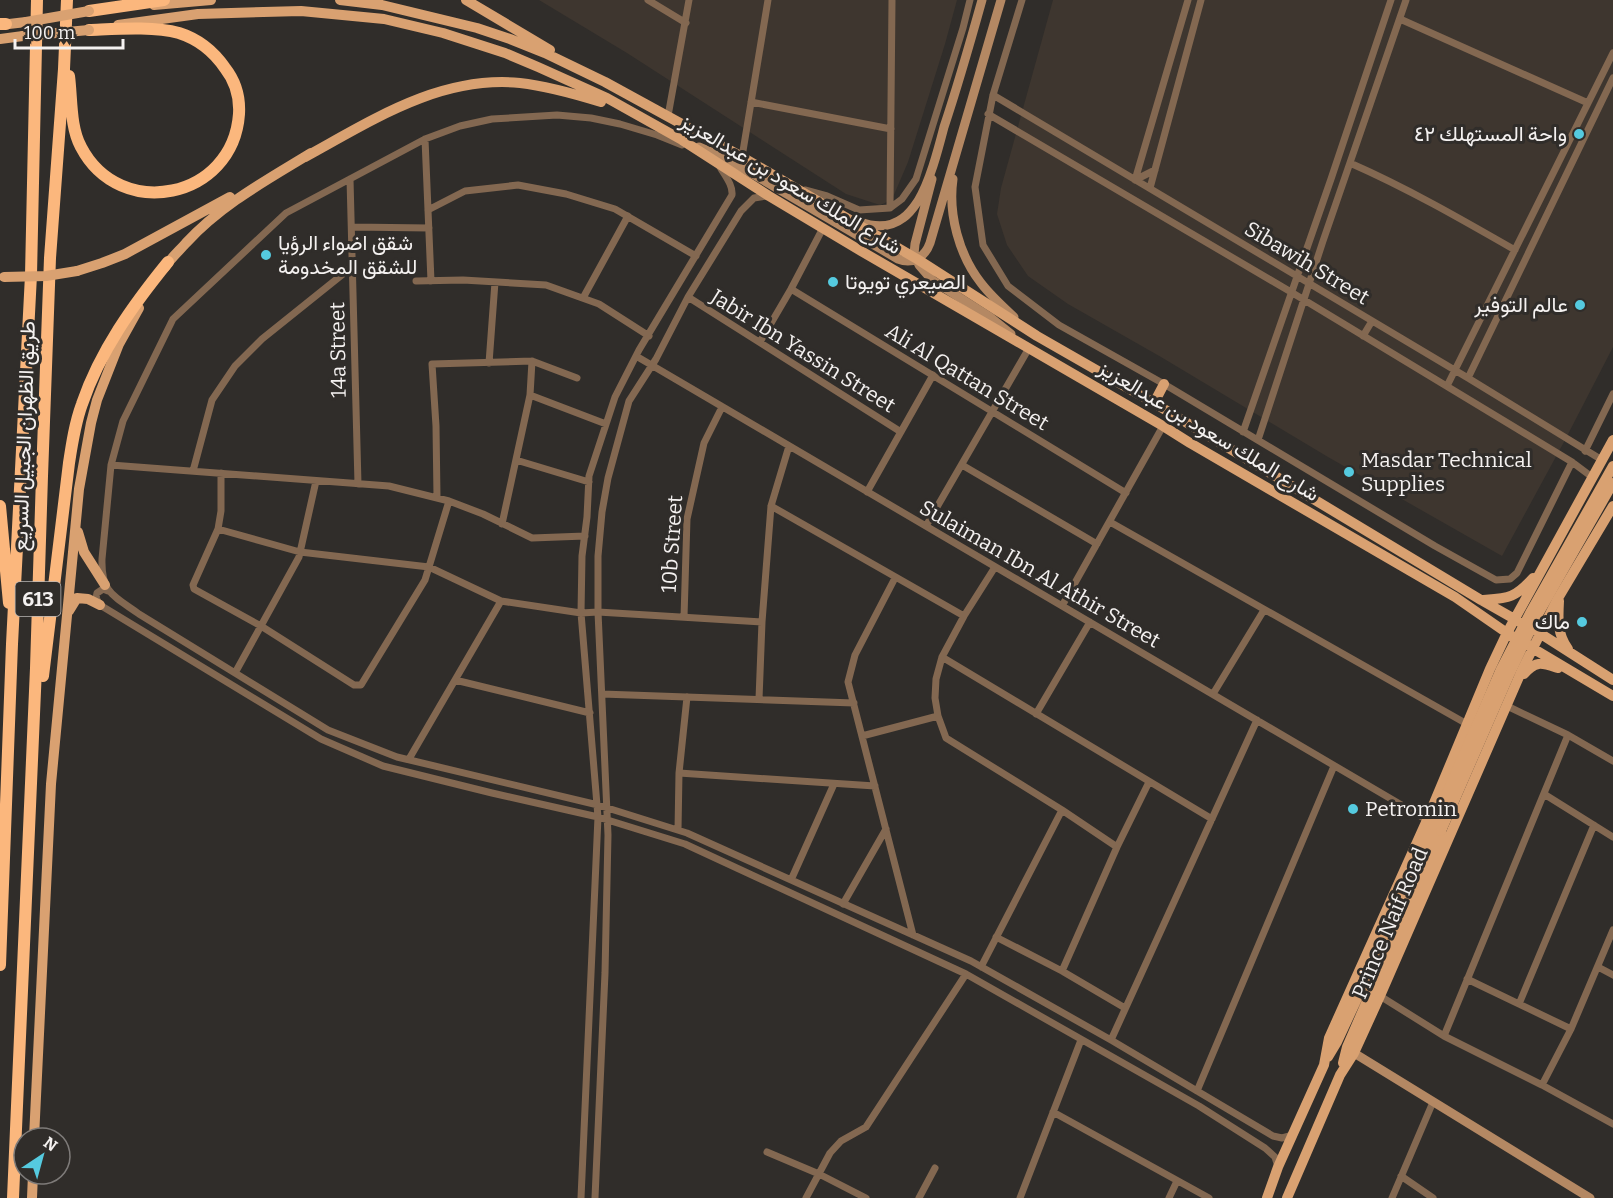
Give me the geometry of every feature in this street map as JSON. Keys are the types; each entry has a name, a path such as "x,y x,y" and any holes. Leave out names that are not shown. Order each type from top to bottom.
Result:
{"highway":[{"name":"طريق الظهران الجبيل السريع","path":"13,1198 36,668 50,258 67,0"},
{"path":"89,11 164,0"},
{"name":"طريق الظهران الجبيل السريع","path":"0,965 12,644 31,287 37,2"},
{"path":"65,48 76,133 90,162 105,176 123,186 144,193 178,190 209,175 228,151 238,123 238,90 219,59 207,47 195,40 167,30 88,30"},
{"path":"31,757 69,463 81,404 92,378 124,321 144,291 168,262"},
{"path":"0,506 12,644"}],"main road":[{"path":"2,24 89,11 211,0"},
{"name":"شارع الملك سعود بن عبدالعزيز","path":"340,0 382,4 477,28 545,53 605,82 742,157 917,259 1037,336 1154,403 1541,634 1613,680"},
{"path":"466,0 605,82"},
{"path":"846,218 871,226 897,222 905,217 918,200 938,147 982,0"},
{"path":"682,140 727,159 898,259 904,261 917,259 924,254 930,243 1000,0"},
{"name":"شارع الملك سعود بن عبدالعزيز","path":"0,39 88,30 137,21 198,14 301,11 384,19 443,33 505,53 607,98 682,140 823,228 1455,597 1507,633 1613,696"},
{"path":"2,276 46,276 77,271 125,254 391,110 456,87 487,83 519,83 572,93 600,101 654,125"},
{"path":"938,147 929,195 915,244 917,259 923,271 932,280 990,317 1029,348"},
{"path":"35,1126 51,784 79,489 85,450 97,400 123,336 168,262 210,218 237,198 311,153"},
{"path":"956,153 952,205 965,256 979,281 1037,336"},
{"path":"1154,403 1164,384"},
{"path":"1482,600 1514,596 1546,562 1613,440"},
{"path":"1266,1198 1324,1065 1362,988 1434,826 1501,669 1613,466"},
{"path":"1340,1075 1347,1047 1434,826 1537,616 1613,483"},
{"name":"Prince Naif Road","path":"1287,1198 1340,1075 1354,1053 1380,996 1533,648 1559,597 1613,506"},
{"path":"76,517 84,552 108,589"},
{"name":"Prince Naif Road","path":"1434,826 1467,724 1490,669 1546,562"},
{"path":"1455,597 1496,631 1497,637 1490,669"},
{"path":"1559,597 1557,624 1562,641 1572,654"},
{"path":"67,614 77,598 88,599 100,605"},
{"path":"1518,681 1530,667 1537,664 1572,672"},
{"path":"1354,1053 1589,1198"}],"street":[{"path":"648,0 686,23"},
{"path":"668,116 689,0"},
{"path":"742,157 768,0"},
{"path":"891,208 892,0"},
{"path":"793,187 827,196 859,210 891,208 902,199 916,178 970,0"},
{"path":"1022,0 988,114 975,187 983,245 1008,286 1059,326 1164,384 1496,580 1510,579 1517,573 1572,462"},
{"path":"1136,180 1188,0"},
{"path":"1150,188 1201,0"},
{"path":"1243,432 1391,0"},
{"path":"1258,440 1406,0"},
{"path":"1400,19 1588,103"},
{"path":"1447,386 1613,53"},
{"path":"1468,378 1613,78"},
{"name":"Sibawih Street","path":"993,95 1602,460"},
{"path":"751,102 891,129"},
{"name":"Sibawih Street","path":"988,114 1291,292 1572,462 1592,477"},
{"path":"706,157 657,135 591,118 557,115 492,119 460,126 425,139 285,213 173,319 123,420 111,465 102,559 102,572 108,589 139,614 328,730 397,757 598,805 687,833 981,967 1111,1040 1273,1136 1282,1138 1293,1136"},
{"path":"425,139 431,280"},
{"path":"1350,163 1395,183 1515,250"},
{"path":"581,1198 598,817 581,613 582,556 589,476 615,397 636,356 729,202 733,190 719,165"},
{"path":"1136,180 1155,170"},
{"name":"14a Street","path":"350,179 358,484"},
{"path":"428,210 465,191 518,185 566,194 615,209 696,256"},
{"path":"595,1198 605,973 608,820 598,612 598,556 602,512 608,478 629,401 652,365 688,297 741,211 753,198 769,196"},
{"path":"729,202 738,202 742,207 741,211"},
{"path":"583,298 628,216"},
{"path":"352,227 429,228"},
{"path":"760,342 823,228"},
{"path":"193,471 212,400 235,366 262,339 353,266"},
{"path":"416,281 546,285 599,304 649,336"},
{"path":"489,363 495,282"},
{"name":"Ali Al Qattan Street","path":"791,289 1126,492"},
{"name":"Jabir Ibn Yassin Street","path":"688,297 901,432"},
{"path":"1363,336 1372,321"},
{"path":"926,526 1029,348"},
{"name":"Sulaiman Ibn Al Athir Street","path":"636,356 1434,826"},
{"path":"437,497 432,364 532,362 577,378"},
{"path":"502,524 530,395 532,362"},
{"path":"867,492 933,375"},
{"path":"1585,451 1613,394"},
{"path":"530,395 606,424"},
{"name":"10b Street","path":"684,617 687,519 704,443 722,407"},
{"path":"1062,606 1163,426"},
{"path":"759,699 771,506 789,446"},
{"path":"516,459 589,482"},
{"path":"111,465 389,486 449,501 532,538 585,536"},
{"path":"962,465 1097,544"},
{"path":"221,473 221,511 218,529 195,579 194,589 261,626 354,685 361,685 425,580 449,501"},
{"path":"235,673 299,557 316,481"},
{"path":"771,506 964,616"},
{"path":"1110,522 1467,724"},
{"path":"218,529 300,552 429,567 501,601 581,613 598,612 762,622"},
{"path":"995,567 964,616 942,657 936,679 935,698 938,716 946,738 1117,847"},
{"path":"895,578 855,655 848,682 913,935"},
{"path":"108,589 99,591 96,598 100,605 321,739 383,766 598,817 684,844 966,974 1199,1106 1265,1148 1275,1157 1278,1167"},
{"path":"409,759 501,601"},
{"path":"1213,694 1264,610"},
{"path":"1036,714 1090,622"},
{"path":"942,657 1212,819"},
{"path":"455,680 590,713"},
{"path":"602,694 854,703"},
{"path":"678,830 679,773 687,697"},
{"path":"1507,706 1568,735 1613,761"},
{"path":"862,736 938,716"},
{"path":"1111,1040 1257,720"},
{"path":"1444,1036 1568,735"},
{"path":"1197,1090 1334,766"},
{"path":"679,773 875,786"},
{"path":"1062,971 1117,847 1149,782"},
{"path":"791,880 834,784"},
{"path":"1544,794 1613,837"},
{"path":"981,967 1062,810"},
{"path":"1519,1004 1594,825"},
{"path":"843,904 886,829"},
{"path":"1542,1085 1571,1029 1613,930"},
{"path":"996,938 1062,971 1125,1008"},
{"path":"1598,967 1613,975"},
{"path":"806,1198 830,1153 841,1142 866,1127 966,974"},
{"path":"1467,979 1571,1029"},
{"path":"1380,996 1444,1036 1542,1085 1613,1124"},
{"path":"1020,1198 1081,1040"},
{"path":"1392,1198 1433,1101"},
{"path":"1199,1106 1211,1109 1218,1104"},
{"path":"1053,1112 1209,1198"},
{"path":"767,1152 819,1174 866,1198"},
{"path":"919,1198 935,1168"},
{"path":"1401,1176 1433,1198"},
{"path":"1169,1198 1177,1181"}],"shaded area":[{"path":"539,0 957,0 908,162 893,197 880,205 846,194 627,53"},
{"path":"1053,0 1613,0 1613,347 1502,556 1068,304 1028,276 1007,245 997,214 1001,188"}],"place":[{"name":"واحة المستهلك ٤٢","path":"1579,134"},
{"name":"شقق اضواء الرؤيا للشقق المخدومة","path":"266,255"},
{"name":"الصيعري تويوتا","path":"833,282"},
{"name":"عالم التوفير","path":"1580,305"},
{"name":"Masdar Technical Supplies","path":"1349,472"},
{"name":"ماك","path":"1582,622"},
{"name":"Petromin","path":"1353,809"}]}
